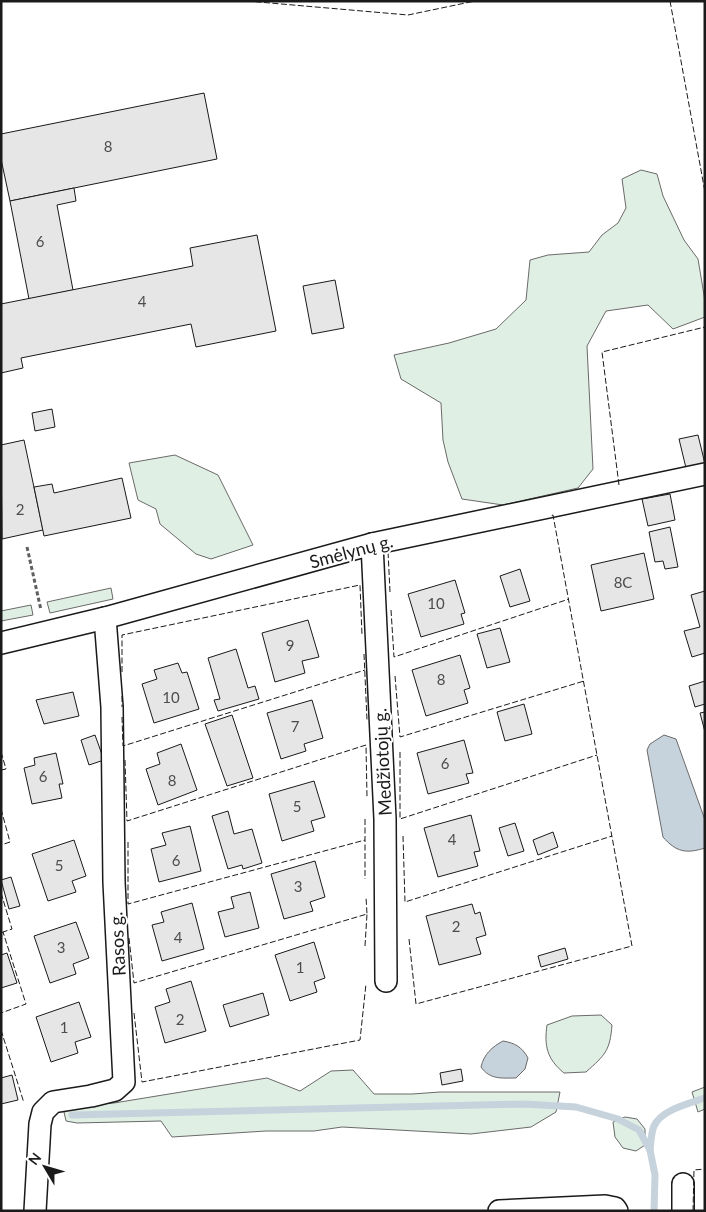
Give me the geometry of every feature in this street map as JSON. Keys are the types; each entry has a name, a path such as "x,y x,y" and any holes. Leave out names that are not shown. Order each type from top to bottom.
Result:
{"street":[{"name":"Smėlynų g.","path":"1,643 105,618 372,544 705,474"},
{"name":"Medžiotojų g.","path":"372,544 385,819 386,981"},
{"name":"Rasos g.","path":"35,1211 40,1124 43,1112 53,1102 115,1090 124,1082 114,882 112,707 105,618"},
{"path":"683,1184 683,1211"},
{"path":"499,1211 604,1206 616,1210"}],"path":[{"path":"28,547 46,633"}],"green space":[{"path":"641,170 657,174 663,196 684,240 698,259 705,301 705,317 673,329 648,305 606,311 587,346 593,469 578,488 503,505 462,499 448,462 443,440 441,403 401,379 394,355 449,343 496,329 526,300 530,260 548,255 589,252 602,235 618,223 626,208 622,179"},
{"path":"175,455 218,475 253,545 211,559 196,554 160,524 156,509 138,500 129,463"},
{"path":"111,588 113,599 50,613 47,602"},
{"path":"31,605 33,615 1,621 1,611"},
{"path":"601,1015 612,1025 610,1041 605,1052 586,1072 564,1073 554,1063 548,1052 546,1039 547,1025 572,1016"},
{"path":"353,1070 374,1094 560,1092 556,1112 531,1127 471,1134 342,1127 314,1131 266,1131 172,1137 161,1121 77,1123 66,1121 64,1112 73,1105 114,1103 267,1078 300,1091 331,1071"},
{"path":"705,1087 705,1109 698,1112 692,1092"},
{"path":"625,1117 637,1119 645,1129 645,1145 636,1151 623,1148 615,1137 613,1122"}],"shaded area":[{"path":"664,735 676,739 705,820 705,848 692,851 677,849 663,837 647,750 650,744"},
{"path":"503,1041 518,1046 528,1058 525,1069 516,1078 492,1076 481,1067 489,1051"}],"building":[{"path":"204,93 217,159 10,201 1,159 1,134"},
{"path":"74,188 76,201 57,205 73,290 29,299 10,201"},
{"path":"257,235 276,331 196,347 191,324 21,358 23,368 1,373 1,304 193,266 190,248"},
{"path":"335,280 344,328 312,334 303,286"},
{"path":"52,409 55,427 35,431 32,413"},
{"path":"698,435 705,464 686,468 679,439"},
{"path":"24,440 43,530 2,539 1,445"},
{"path":"122,478 131,518 44,536 34,487 52,484 54,493"},
{"path":"670,494 675,520 648,526 642,499"},
{"path":"670,527 678,567 665,569 663,561 655,562 649,532"},
{"path":"644,553 654,599 601,611 591,565"},
{"path":"520,569 530,601 510,607 500,576"},
{"path":"455,580 465,613 461,614 464,624 421,637 408,594"},
{"path":"705,591 705,653 692,657 684,631 700,627 691,595"},
{"path":"308,620 319,657 302,661 305,673 275,682 262,633"},
{"path":"500,628 510,662 487,668 477,634"},
{"path":"236,649 248,688 255,686 259,699 218,711 214,700 220,699 208,658"},
{"path":"460,655 470,688 464,690 468,703 426,716 412,670"},
{"path":"178,663 182,673 187,672 199,709 154,723 142,684 157,679 154,670"},
{"path":"705,681 705,704 695,707 689,686"},
{"path":"73,692 79,716 44,724 36,700"},
{"path":"312,700 323,738 304,744 306,751 281,759 267,713"},
{"path":"524,704 532,734 505,741 497,712"},
{"path":"705,712 705,732 700,713"},
{"path":"232,715 253,778 227,786 205,724"},
{"path":"95,735 104,760 89,765 81,740"},
{"path":"464,740 473,773 466,774 469,783 428,794 417,753"},
{"path":"181,744 197,790 158,805 146,769 160,764 157,753"},
{"path":"56,753 63,784 59,784 62,798 32,804 24,768 35,765 34,758"},
{"path":"314,781 325,817 311,821 314,831 282,841 269,794"},
{"path":"228,811 234,834 252,829 262,863 243,869 242,865 228,869 212,816"},
{"path":"471,815 480,851 474,852 478,866 438,877 424,828"},
{"path":"515,823 524,851 508,856 499,828"},
{"path":"190,826 201,871 159,882 151,849 166,845 162,833"},
{"path":"553,832 558,847 538,855 533,840"},
{"path":"74,840 86,876 72,881 76,892 48,901 32,854"},
{"path":"315,861 325,897 310,902 313,911 284,919 271,874"},
{"path":"11,877 20,906 9,909 1,880"},
{"path":"250,892 259,928 225,937 218,912 234,908 231,897"},
{"path":"192,903 204,949 162,961 152,925 164,922 161,912"},
{"path":"472,904 475,914 480,912 486,935 476,938 481,954 439,965 426,916"},
{"path":"76,922 89,958 73,964 76,974 50,983 34,936"},
{"path":"314,942 325,978 314,982 317,992 290,1001 275,955"},
{"path":"565,948 568,959 541,967 538,956"},
{"path":"7,953 17,983 1,988 1,955"},
{"path":"191,981 206,1031 165,1043 155,1007 170,1002 166,989"},
{"path":"263,993 269,1015 230,1027 223,1005"},
{"path":"79,1002 91,1037 75,1042 78,1053 51,1062 36,1017"},
{"path":"461,1069 463,1081 442,1085 440,1073"},
{"path":"12,1075 18,1100 1,1104 1,1078"}],"waterway":[{"path":"650,1150 652,1132 658,1120 669,1111 705,1098"},
{"path":"72,1115 524,1104 576,1107 618,1119 639,1130 650,1150 655,1175 654,1211"}],"fence":[{"path":"247,1 408,15 475,1"},
{"path":"670,1 705,192"},
{"path":"619,485 602,352 705,327"},
{"path":"409,939 416,1004 632,946 553,515 550,516"},
{"path":"390,592 388,551 391,550"},
{"path":"122,672 122,635 360,585 362,635"},
{"path":"391,610 394,657 569,599"},
{"path":"364,654 367,720"},
{"path":"122,717 123,746 365,670"},
{"path":"395,676 400,737 584,681"},
{"path":"122,696 122,707"},
{"path":"125,760 127,821 366,745 367,797"},
{"path":"1,752 6,769 1,770"},
{"path":"400,752 400,819 597,755"},
{"path":"1,809 10,842 1,845"},
{"path":"365,819 365,879"},
{"path":"403,836 405,902 612,836"},
{"path":"128,842 128,904 365,840"},
{"path":"1,893 12,929 3,932"},
{"path":"129,938 134,983 367,914 366,897"},
{"path":"365,946 367,914"},
{"path":"1,933 3,932 26,1004 1,1013"},
{"path":"134,1013 142,1082 360,1040 366,984"},
{"path":"1,1030 24,1103"},
{"path":"693,1211 694,1170 705,1169"}]}
